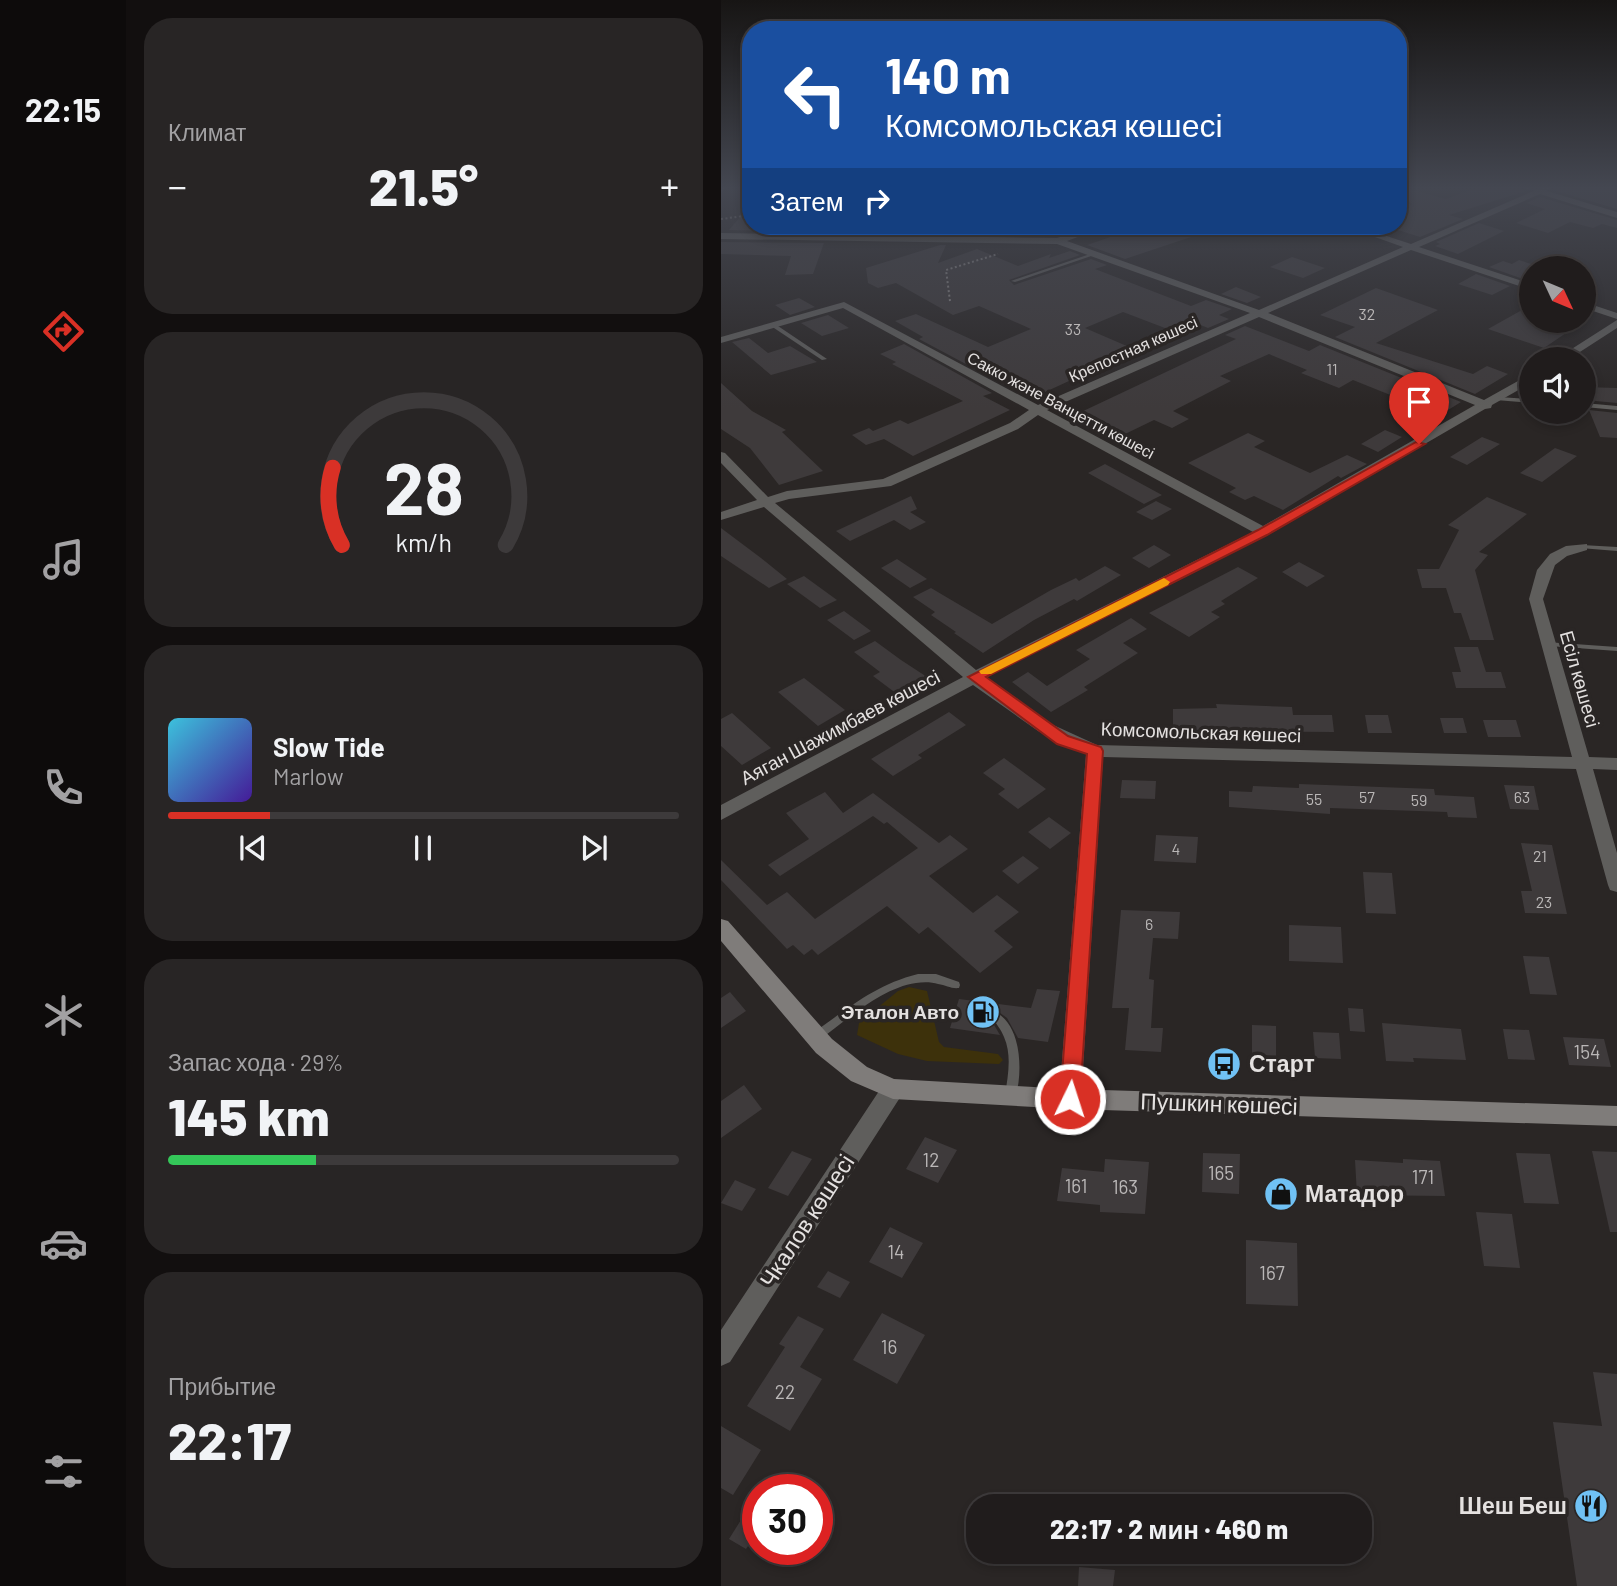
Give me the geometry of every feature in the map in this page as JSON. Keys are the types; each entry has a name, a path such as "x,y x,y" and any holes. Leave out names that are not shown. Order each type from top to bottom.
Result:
{"street":[{"path":"1112,260 1259,313 1492,403"},
{"name":"Крепостная көшесі","path":"721,516 762,502 814,491 886,483 1014,426 1037,410 1381,260"},
{"path":"1450,260 1519,283"},
{"name":"Сакко және Ванцетти көшесі","path":"773,325 844,305 1263,532"},
{"path":"1596,309 1617,316"},
{"path":"1580,347 1617,323"},
{"path":"721,340 773,325"},
{"name":"Аяган Шажимбаев көшесі","path":"721,813 975,677 1263,532 1519,386"},
{"name":"Комсомольская көшесі","path":"721,456 762,502 975,677 1062,740 1095,751 1617,764"},
{"name":"Есіл көшесі","path":"1582,547 1555,554 1542,570 1536,599 1617,885"},
{"path":"1070,1099 1095,751"},
{"name":"Пушкин көшесі","path":"721,927 815,1037 859,1074 893,1089 1070,1099 1617,1116"},
{"name":"Чкалов көшесі","path":"721,1353 893,1089"}],"lane":[{"path":"1013,281 1077,260"},
{"path":"773,325 824,359"},
{"path":"1492,403 1519,402"},
{"path":"1596,406 1617,408"},
{"path":"1582,547 1617,549"},
{"path":"1549,644 1617,649"},
{"path":"815,1037 905,980 935,976 955,985"},
{"path":"997,1017 1008,1031 1014,1049 1011,1095"}],"path":[{"path":"950,301 946,270 978,260"}],"shaded area":[{"path":"909,987 927,991 939,1042 944,1047 998,1054 1003,1060 999,1064 927,1061 898,1054 857,1035 859,1023 898,991"}],"building":[{"path":"790,260 818,260 813,274 785,275"},
{"path":"892,260 939,260 938,263 946,260 1004,260 1018,266 1034,260 1066,260 1009,280 1014,285 1094,260 1107,265 1095,269 1191,306 1206,300 1232,309 1219,315 1229,319 1208,328 1198,324 1178,333 1123,312 1085,328 1136,350 1043,393 1019,381 1007,386 919,339 923,337 895,321 916,314 988,347 1031,329 979,306 953,315 896,283 878,288 868,283 866,268"},
{"path":"1285,260 1301,260 1325,268 1303,278 1270,267"},
{"path":"1519,260 1519,278 1489,267 1503,261 1512,264"},
{"path":"1476,274 1510,286 1492,295 1458,284"},
{"path":"1236,287 1261,297 1247,303 1221,294"},
{"path":"1376,288 1438,310 1376,343 1473,374 1487,366 1508,374 1475,394 1335,337 1355,327 1320,315"},
{"path":"799,298 815,307 790,315 775,305"},
{"path":"1519,312 1519,333 1566,333 1545,347 1541,347 1488,329"},
{"path":"828,315 849,328 822,336 801,323"},
{"path":"1245,326 1309,351 1320,345 1461,402 1440,415 1353,380 1339,388 1301,373 1307,370 1269,354 1220,376 1231,381 1173,411 1189,419 1172,428 1154,420 1123,435 1079,413 1236,339 1225,335"},
{"path":"749,338 768,353 790,346 817,362 771,375 732,342"},
{"path":"904,344 992,393 983,396 1010,410 913,456 884,439 866,445 852,435 869,428 873,431 900,420 908,424 963,401 892,364 896,362 880,354"},
{"path":"721,383 752,411 786,430 782,432 823,471 779,485 750,448 721,429"},
{"path":"1596,387 1617,388 1617,403 1596,401"},
{"path":"1596,411 1617,413 1617,438 1600,437 1595,424"},
{"path":"1385,430 1402,437 1378,452 1361,444"},
{"path":"1248,433 1265,441 1254,447 1310,473 1347,455 1367,464 1341,478 1338,476 1283,510 1254,496 1245,500 1229,492 1236,488 1188,463"},
{"path":"1482,437 1500,444 1467,465 1450,457"},
{"path":"1555,448 1577,456 1542,482 1520,473"},
{"path":"1105,464 1162,495 1144,504 1088,473"},
{"path":"911,496 917,509 910,512 926,522 910,530 894,520 850,541 836,531"},
{"path":"1487,497 1527,514 1479,552 1488,555 1475,570 1494,640 1470,640 1461,613 1454,613 1446,588 1422,588 1417,569 1439,569 1459,530 1448,525"},
{"path":"1156,501 1172,509 1152,520 1136,512"},
{"path":"721,528 787,579 769,588 721,556"},
{"path":"1154,545 1171,555 1149,568 1132,558"},
{"path":"897,559 927,579 910,588 881,568"},
{"path":"1299,562 1325,576 1307,587 1282,572"},
{"path":"1105,566 1121,575 1077,601 1074,599 1034,620 983,653 931,615 935,612 913,597 931,588 992,624 1051,590 1076,578 1079,581"},
{"path":"1238,567 1258,578 1221,601 1225,604 1211,612 1220,617 1189,637 1149,613"},
{"path":"804,576 837,600 820,608 787,584"},
{"path":"844,611 871,631 854,640 827,620"},
{"path":"1131,618 1147,629 1123,643 1138,653 1084,687 1088,690 1051,712 1012,682 1028,672 1047,686 1090,659 1076,650"},
{"path":"875,641 927,677 897,694 873,676 880,672 854,652"},
{"path":"1454,647 1478,647 1486,672 1501,672 1506,688 1456,688 1452,672 1461,672"},
{"path":"804,678 845,710 818,726 778,692"},
{"path":"1216,704 1292,707 1293,715 1332,715 1334,732 1173,731 1173,709 1217,708"},
{"path":"949,712 966,725 918,755 922,758 893,776 871,759"},
{"path":"732,713 771,748 742,765 721,746 721,719"},
{"path":"1365,715 1388,715 1392,733 1368,733"},
{"path":"1440,718 1463,718 1467,733 1444,733"},
{"path":"1483,720 1516,720 1521,737 1488,737"},
{"path":"1004,758 1046,789 1018,809 998,794 1005,789 983,773"},
{"path":"1122,780 1156,781 1155,799 1120,798"},
{"path":"1299,784 1434,789 1435,795 1474,797 1477,818 1448,817 1447,812 1330,808 1330,814 1229,807 1229,791 1252,792 1253,786 1299,788"},
{"path":"1504,785 1534,786 1539,810 1510,809"},
{"path":"825,792 843,813 873,793 939,843 950,835 968,849 929,876 973,913 997,895 1019,912 994,931 1013,947 980,973 928,927 919,934 887,906 818,955 812,949 804,955 793,945 787,949 721,880 721,860 767,905 787,892 815,919 918,848 887,822 884,824 873,816 780,876 768,865 809,839 786,813"},
{"path":"1049,817 1071,833 1050,849 1028,832"},
{"path":"1156,835 1198,837 1196,863 1154,861"},
{"path":"1521,843 1552,845 1567,914 1525,913 1521,891 1532,891"},
{"path":"1023,856 1039,868 1018,884 1002,871"},
{"path":"1363,872 1392,873 1396,914 1366,913"},
{"path":"1121,910 1180,912 1178,939 1153,938 1149,979 1154,980 1151,1028 1163,1028 1161,1052 1125,1050 1129,1008 1112,1008"},
{"path":"1289,925 1341,927 1343,963 1289,961"},
{"path":"1523,956 1549,957 1557,995 1530,994"},
{"path":"1037,989 1060,991 1048,1042 1018,1038 1007,1018 996,1010 991,1013 990,1018 1000,1035 950,1028 959,999 1031,1008"},
{"path":"730,992 746,1011 721,1028 721,998"},
{"path":"1348,1008 1363,1009 1365,1032 1350,1031"},
{"path":"1382,1023 1461,1029 1466,1060 1413,1058 1414,1062 1386,1061"},
{"path":"1252,1025 1276,1026 1276,1056 1252,1055"},
{"path":"1503,1029 1529,1030 1535,1060 1508,1059"},
{"path":"1313,1032 1339,1033 1341,1059 1315,1058"},
{"path":"1563,1037 1604,1039 1611,1067 1569,1065"},
{"path":"744,1085 762,1109 721,1138 721,1101"},
{"path":"925,1137 957,1150 938,1183 906,1169"},
{"path":"792,1151 812,1159 788,1196 768,1188"},
{"path":"1592,1151 1617,1152 1617,1232 1610,1232"},
{"path":"1203,1153 1240,1154 1239,1194 1202,1192"},
{"path":"1516,1153 1550,1154 1559,1204 1524,1203"},
{"path":"1105,1159 1149,1162 1145,1214 1100,1212 1100,1205 1057,1201 1062,1168 1104,1172"},
{"path":"1403,1159 1440,1161 1445,1196 1357,1195 1355,1160 1403,1163"},
{"path":"735,1180 756,1189 742,1211 721,1203"},
{"path":"1476,1212 1512,1214 1520,1268 1484,1266"},
{"path":"890,1227 923,1243 902,1278 869,1262"},
{"path":"1246,1240 1297,1243 1298,1306 1246,1304"},
{"path":"828,1271 850,1282 840,1298 817,1287"},
{"path":"882,1313 925,1335 897,1384 853,1360"},
{"path":"798,1316 824,1329 800,1367 822,1379 790,1431 747,1406 785,1347 779,1344"},
{"name":"Шеш Беш","path":"1593,1372 1617,1374 1617,1586 1577,1586 1553,1422 1602,1426"},
{"path":"721,1426 761,1450 746,1474 742,1474 742,1481 733,1495 721,1488"},
{"path":"742,1518 742,1547 729,1539"},
{"path":"1079,1567 1115,1570 1113,1586 1078,1586"}],"slow traffic":[{"path":"986,671 1164,582"}],"place":[{"name":"Эталон Авто","path":"983,1012"},
{"name":"Старт","path":"1224,1064"},
{"name":"Матадор","path":"1281,1194"},
{"name":"Шеш Беш","path":"1591,1506"}],"route":[{"path":"1070,1099 1095,751 1062,740 975,677 1263,532 1419,444"}]}
